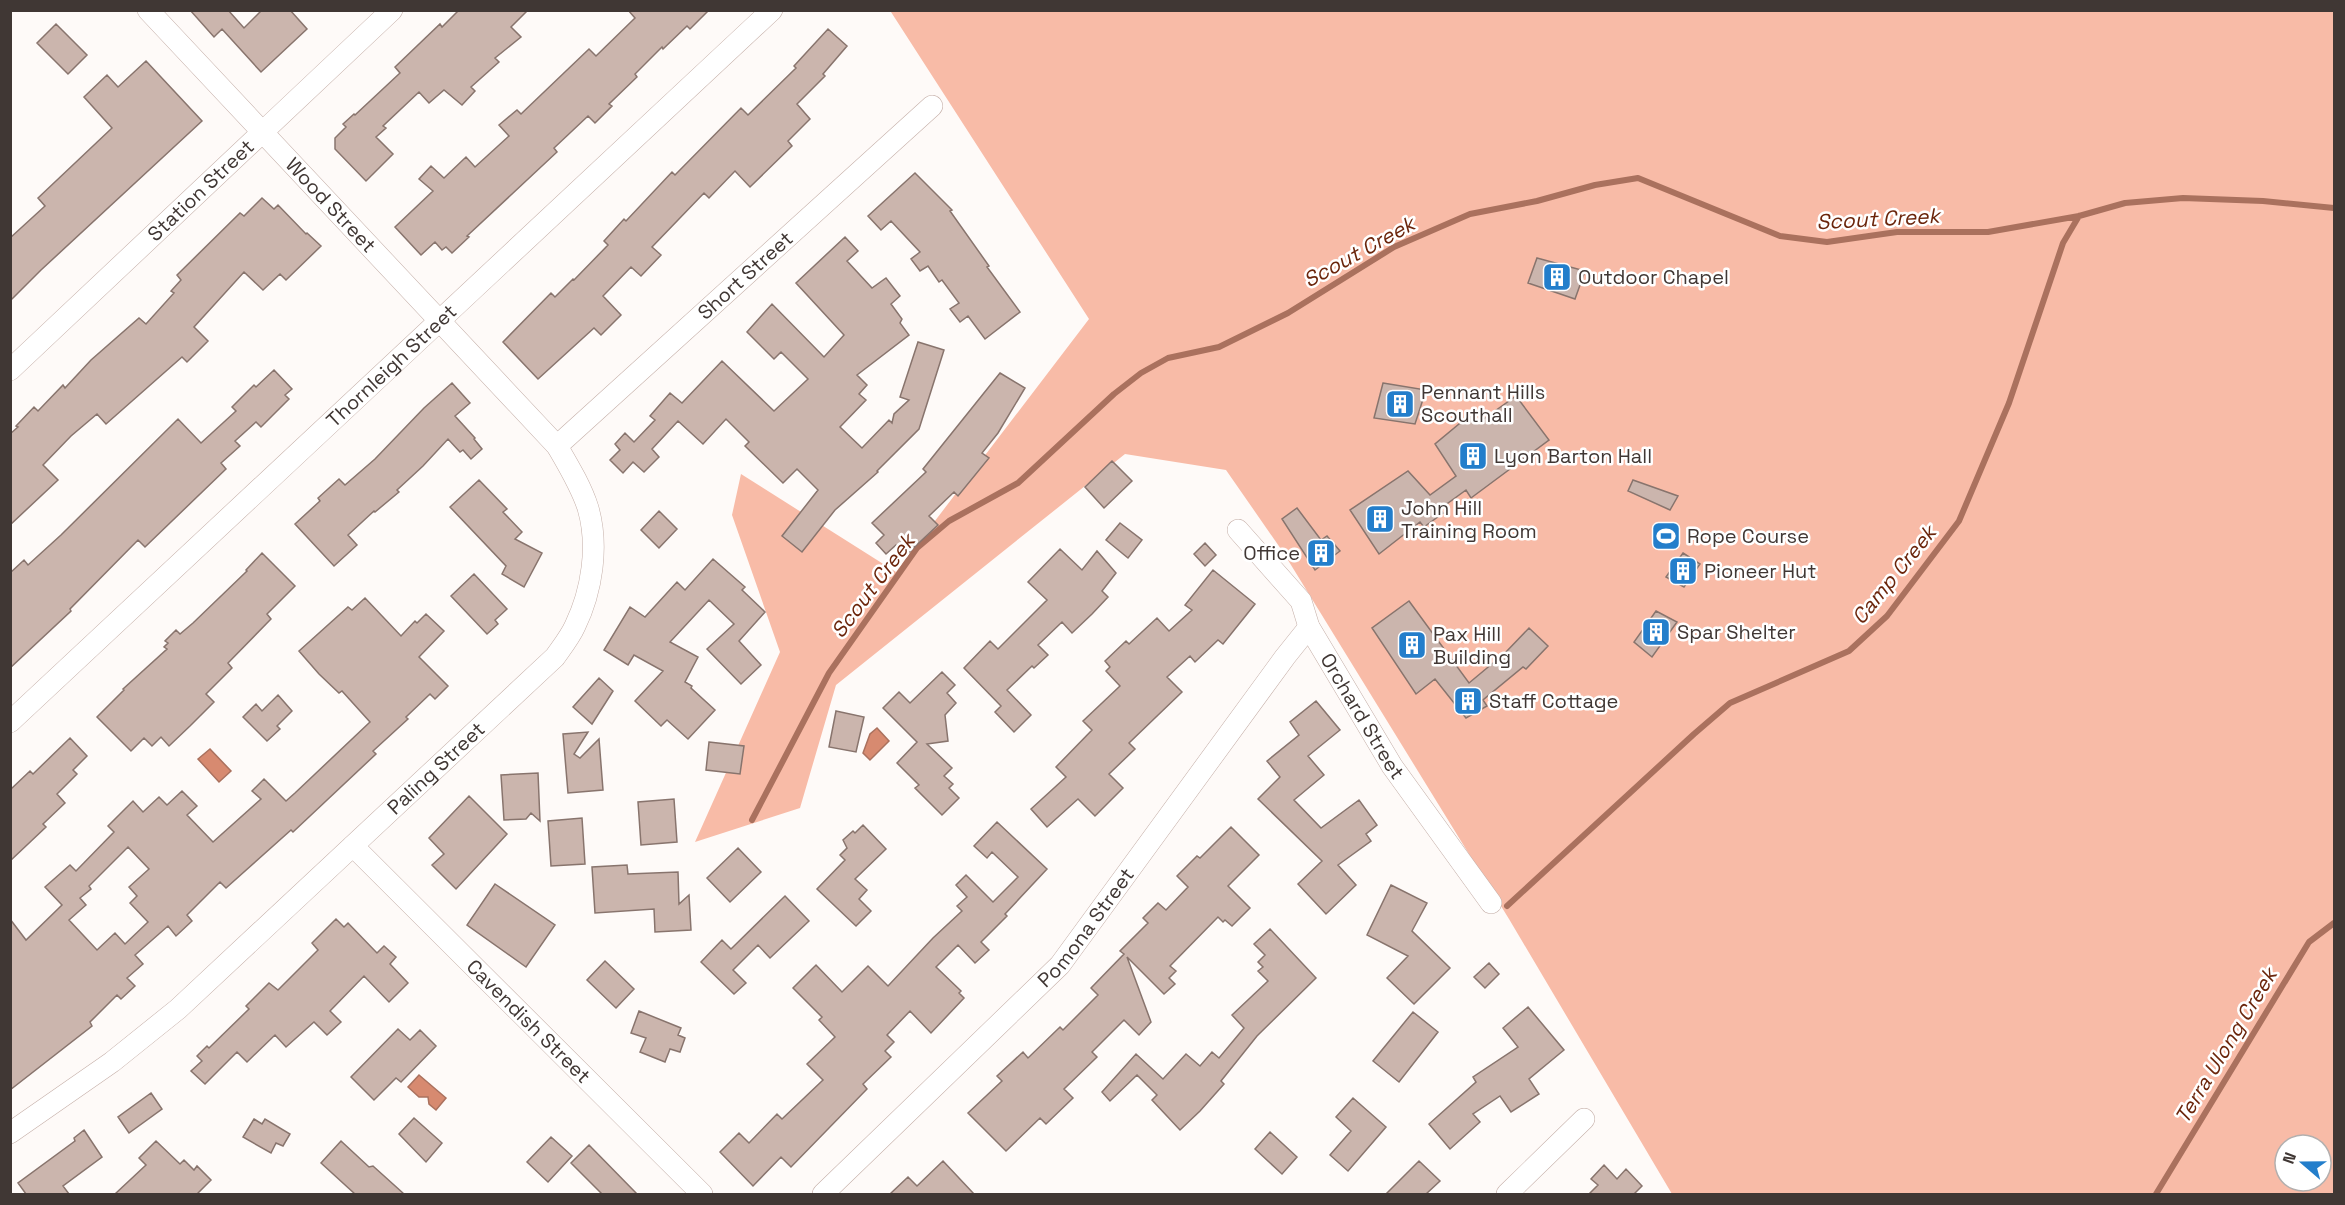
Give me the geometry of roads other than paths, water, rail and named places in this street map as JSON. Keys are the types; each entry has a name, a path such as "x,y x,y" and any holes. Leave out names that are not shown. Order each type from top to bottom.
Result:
{"street":[{"name":"Wood Street","path":"148,10 440,321"},
{"name":"Station Street","path":"10,370 392,10"},
{"name":"Thornleigh Street","path":"10,722 772,10"},
{"name":"Short Street","path":"557,446 932,106"},
{"name":"Paling Street","path":"10,1133 112,1062 178,1009 555,657 575,628 590,586 593,550 588,509 575,477 557,446 440,321"},
{"name":"Orchard Street","path":"1238,530 1301,602 1309,627 1392,766 1491,903"},
{"name":"Pomona Street","path":"823,1194 1060,965 1309,627"},
{"name":"Cavendish Street","path":"353,846 702,1194"},
{"path":"1507,1194 1584,1119"}],"waterway":[{"name":"Scout Creek","path":"752,820 829,673 917,548 949,521 1018,483 1114,394 1141,373 1168,358 1219,347 1288,313 1394,247 1470,214 1537,201 1595,185 1638,178 1780,236 1827,242 1897,232 1988,232 2079,216 2125,203 2183,198 2263,201 2334,208"},
{"name":"Camp Creek","path":"1507,906 1730,703 1849,651 1887,616 1959,521 2009,403 2063,243 2079,216"},
{"name":"Terra Ulong Creek","path":"2156,1194 2309,942 2334,923"}],"place":[{"name":"Outdoor Chapel","path":"1557,277"},
{"name":"Pennant Hills Scouthall","path":"1400,404"},
{"name":"Lyon Barton Hall","path":"1473,456"},
{"name":"John Hill Training Room","path":"1380,519"},
{"name":"Rope Course","path":"1666,536"},
{"name":"Office","path":"1321,553"},
{"name":"Pioneer Hut","path":"1683,571"},
{"name":"Spar Shelter","path":"1656,632"},
{"name":"Pax Hill Building","path":"1412,645"},
{"name":"Staff Cottage","path":"1468,701"}]}
